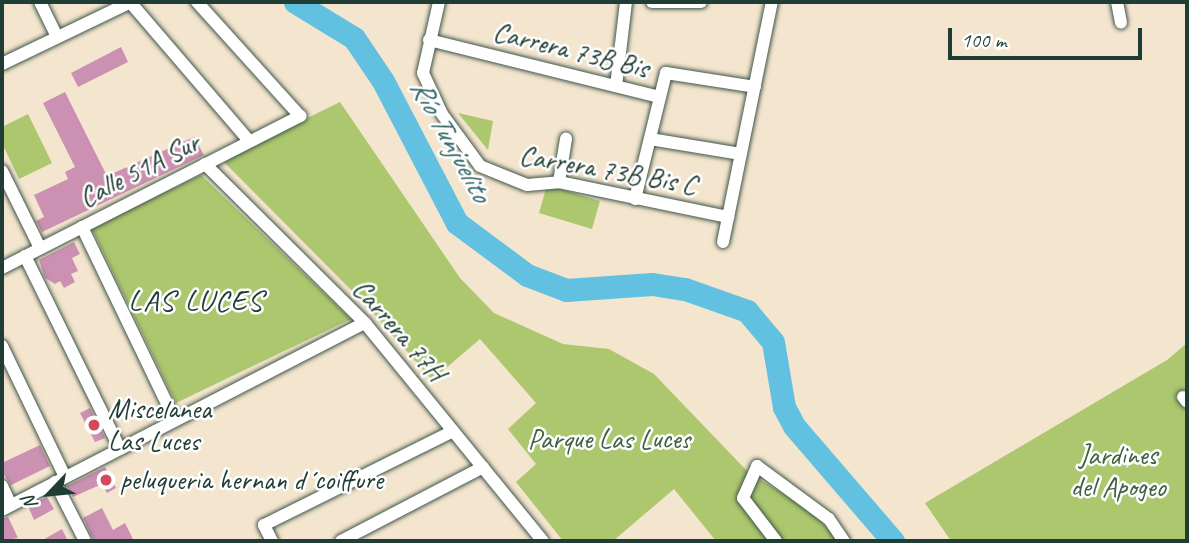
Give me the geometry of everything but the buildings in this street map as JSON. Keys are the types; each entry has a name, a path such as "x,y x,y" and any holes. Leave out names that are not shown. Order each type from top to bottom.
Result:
{"street":[{"path":"40,2 57,37"},
{"path":"4,58 57,37 131,2 249,141"},
{"name":"Calle 51A Sur","path":"2,268 300,116 197,2"},
{"path":"429,40 439,2"},
{"path":"616,86 626,2"},
{"path":"652,2 701,2"},
{"path":"723,243 772,2"},
{"path":"1117,2 1121,23"},
{"name":"Carrera 73B Bis","path":"429,40 660,97"},
{"name":"Carrera 73B Bis C","path":"429,40 423,73 427,88 480,166 527,185 559,182 728,217"},
{"path":"635,199 666,73 755,87"},
{"path":"559,182 566,139"},
{"path":"650,139 741,154"},
{"name":"Carrera 77H","path":"205,164 365,323 543,541"},
{"path":"2,171 40,248"},
{"path":"82,227 175,420"},
{"path":"25,256 120,449"},
{"path":"2,486 6,507 365,323"},
{"path":"2,345 85,541"},
{"path":"272,541 264,525 453,431"},
{"path":"341,541 483,467"},
{"path":"776,541 743,498 754,467 829,519 844,541"}],"green space":[{"name":"Parque Las Luces","path":"340,102 460,278 494,313 563,344 609,349 654,374 748,472 811,511 839,541 716,541 674,489 613,541 563,541 516,482 536,464 508,429 536,403 480,339 432,380 367,306 222,160"},
{"path":"458,113 493,121 488,150"},
{"path":"28,114 52,163 19,179 2,143 2,127"},
{"path":"201,175 351,319 176,403 91,227"},
{"path":"547,185 600,201 592,229 539,213"},
{"name":"Jardines del Apogeo","path":"1187,343 1187,541 951,541 925,503 1167,360"}],"waterway":[{"name":"Río Tunjuelito","path":"295,2 354,38 383,81 457,223 527,275 566,290 652,284 685,289 747,311 773,342 784,407 794,426 893,541"}],"place":[{"name":"Miscelanea Las Luces","path":"94,425"},
{"name":"peluqueria hernan d´coiffure","path":"106,480"}],"district":[{"name":"LAS LUCES","path":"196,300"}]}
